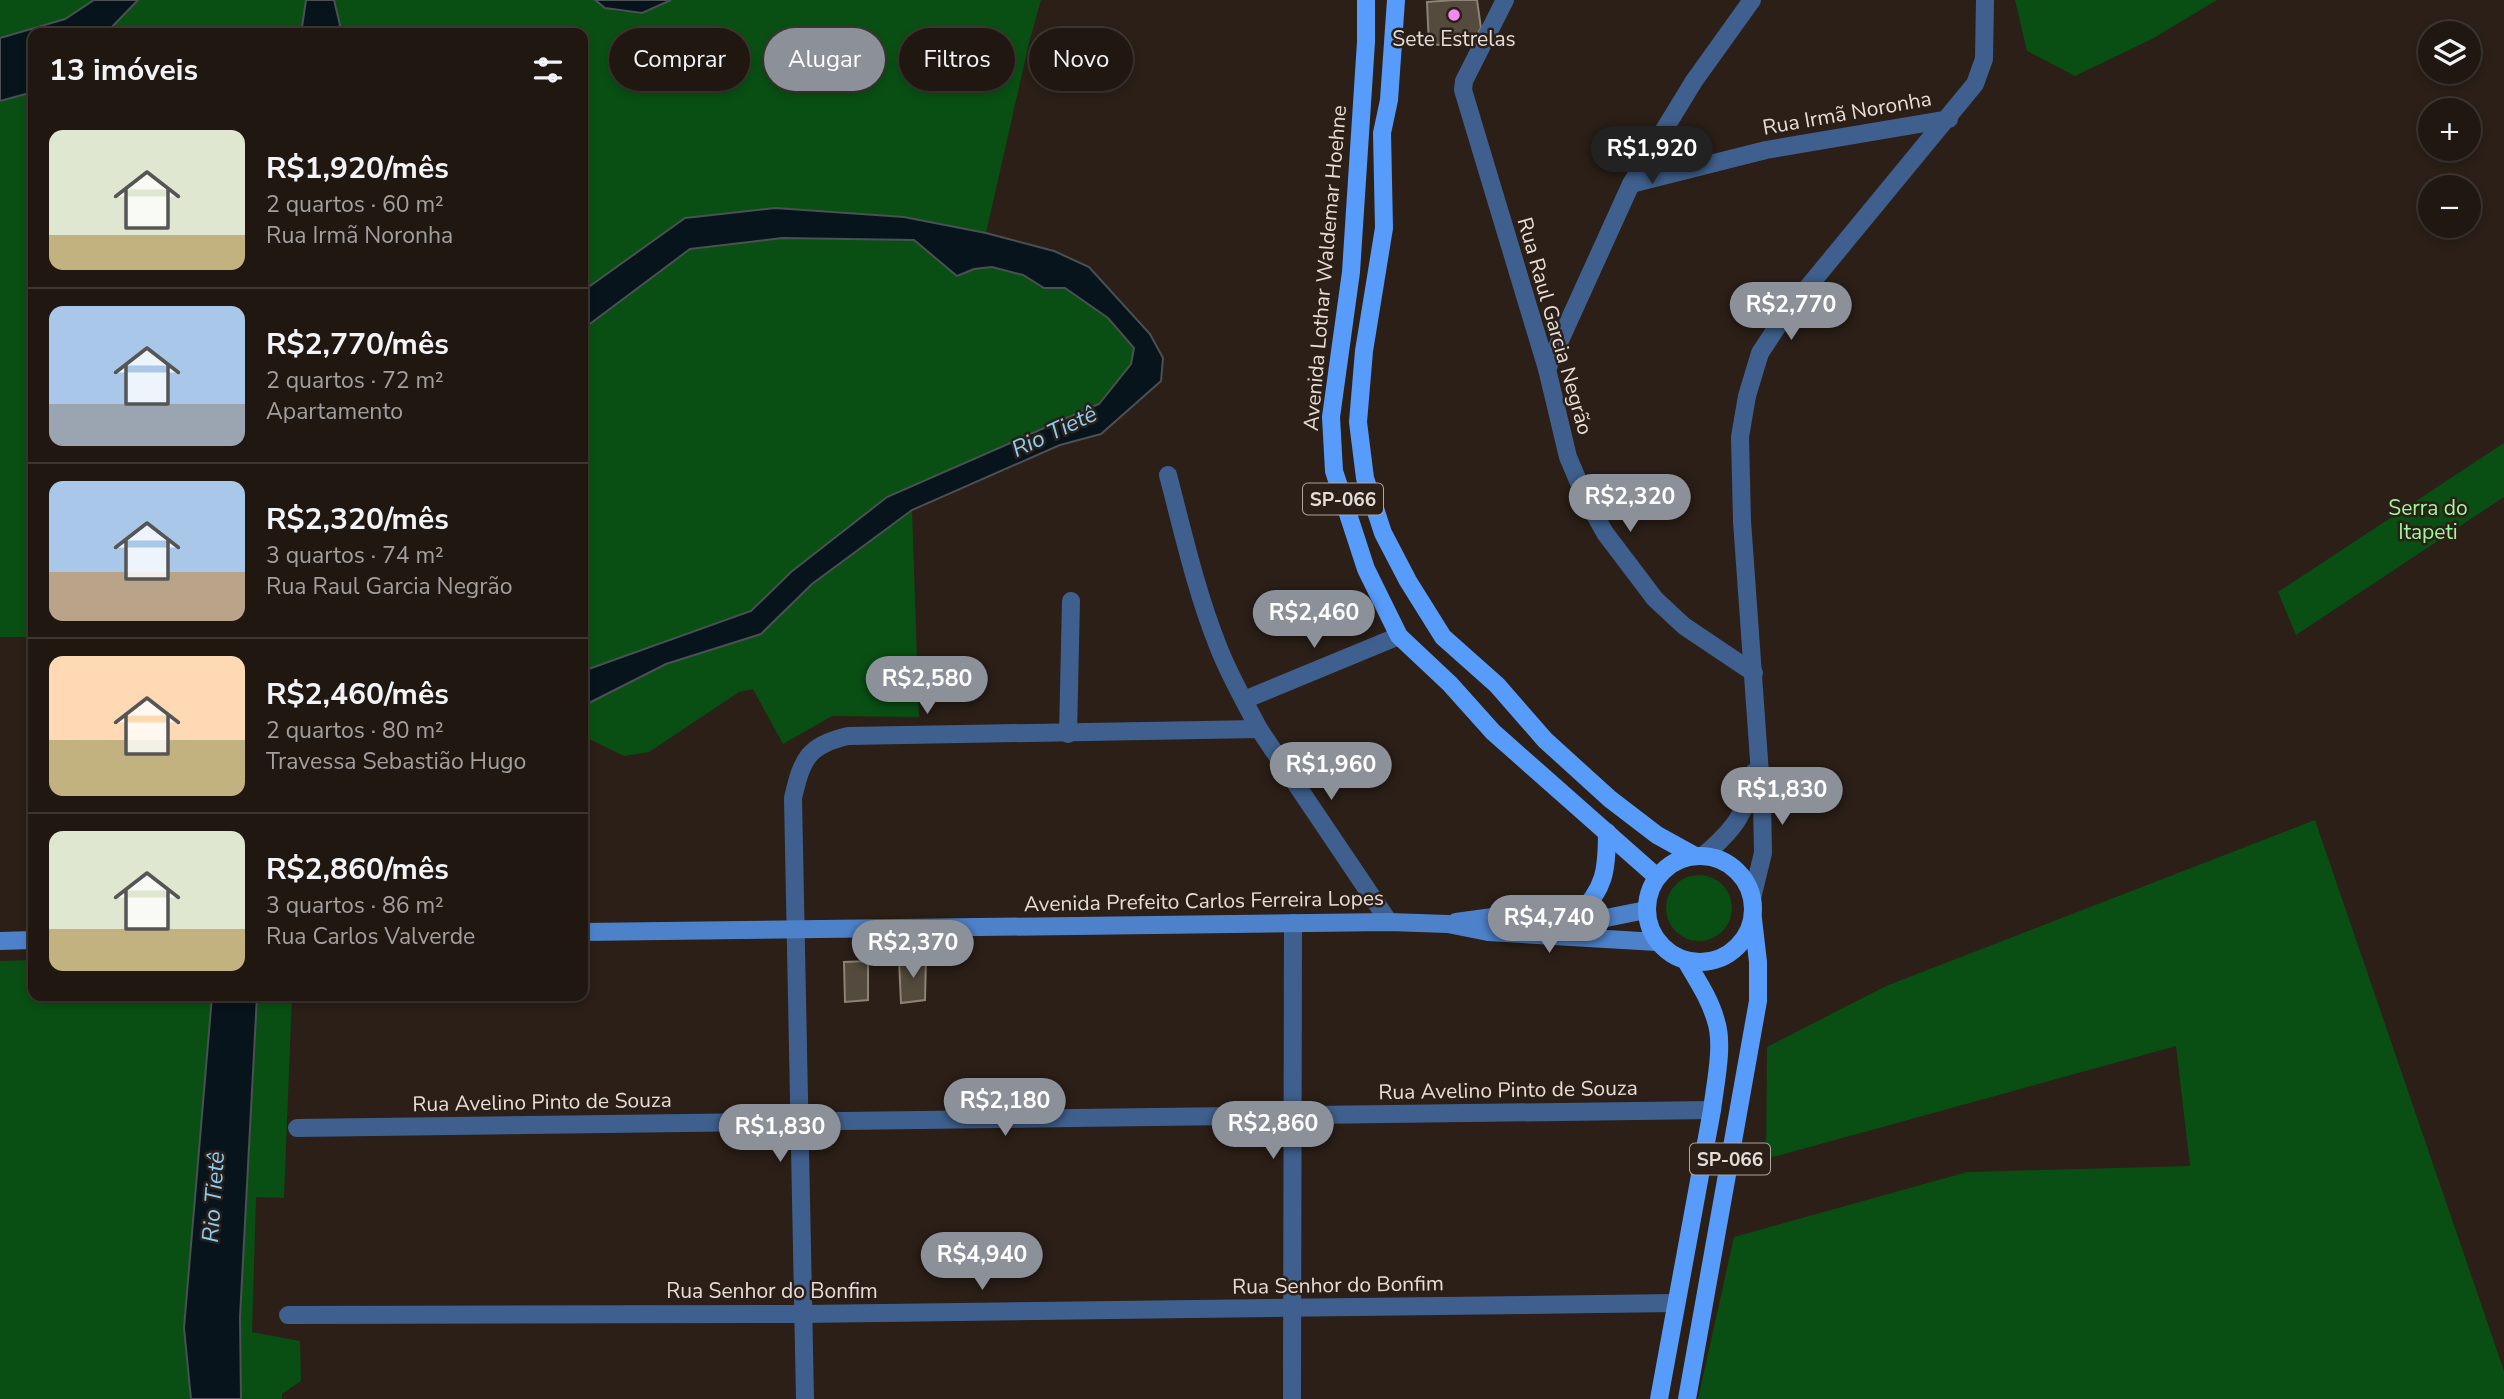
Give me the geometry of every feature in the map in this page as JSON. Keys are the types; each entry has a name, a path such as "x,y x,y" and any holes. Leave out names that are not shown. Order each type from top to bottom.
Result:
{"main road":[{"name":"Avenida Lothar Waldemar Hoehne","path":"1366,0 1367,42 1351,272 1331,417 1334,471 1366,569 1399,636 1450,684 1493,732 1657,877"},
{"name":"SP-066","path":"1396,0 1389,100 1382,134 1384,228 1364,351 1358,422 1365,478 1383,533 1408,581 1443,637 1497,685 1545,740 1611,799 1657,835 1699,856"},
{"path":"1577,917 1594,898 1604,877 1607,832"},
{"path":"1699,856 1720,859 1735,868 1746,881 1752,898 1753,919 1736,950 1721,959 1703,963 1686,961 1670,954 1657,942 1649,927 1646,910 1648,897 1657,877 1674,862 1699,856"},
{"name":"Avenida Prefeito Carlos Ferreira Lopes","path":"1448,924 1480,917 1522,913 1606,918 1646,910"},
{"name":"SP-066","path":"1688,1399 1758,1001 1758,962 1753,919"},
{"name":"Avenida Prefeito Carlos Ferreira Lopes","path":"588,932 1389,922 1448,924 1488,932 1657,942"},
{"path":"0,941 28,940"},
{"name":"SP-066","path":"1659,1399 1712,1110 1718,1062 1717,1023 1703,989 1686,961"}],"street":[{"name":"Rua Raul Garcia Negrão","path":"1505,0 1464,80 1463,90 1547,369 1568,457 1585,497 1605,533 1654,599 1684,626 1754,673"},
{"path":"1547,369 1631,184 1695,81 1752,0"},
{"path":"1752,898 1763,853 1759,752 1742,521 1740,437 1747,396 1760,353 1785,315 1949,119 1982,71 1985,0"},
{"name":"Rua Irmã Noronha","path":"1631,184 1766,150 1949,119"},
{"path":"1168,475 1195,580 1219,648 1244,700 1259,729 1389,922"},
{"path":"1068,734 1071,601"},
{"path":"1244,700 1399,636"},
{"path":"805,1399 793,798 798,775 808,753 824,741 848,736 1259,729"},
{"path":"1699,856 1724,838 1743,815 1759,752"},
{"path":"1292,1399 1293,923"},
{"name":"Rua Avelino Pinto de Souza","path":"297,1128 1712,1110"},
{"name":"Rua Senhor do Bonfim","path":"288,1315 803,1314 1676,1303"}],"green space":[{"path":"0,0 94,0 65,19 0,38"},
{"path":"138,0 306,0 301,28 111,28"},
{"path":"334,0 595,0 614,10 633,12 671,0 1041,0 1033,28 1029,28 1029,43 986,233 904,217 775,208 685,218 588,287 588,28 338,28"},
{"path":"2015,0 2217,0 2152,39 2075,76 2027,51"},
{"path":"28,93 28,637 0,637 0,101"},
{"path":"782,238 914,240 957,276 974,269 992,267 1023,275 1044,288 1065,288 1108,318 1134,348 1131,364 1099,404 887,497 791,572 751,611 588,669 588,325 690,249"},
{"name":"Serra do Itapeti","path":"2504,443 2504,497 2296,635 2278,592"},
{"path":"912,510 919,717 832,716 783,744 753,689 739,692 649,752 624,756 588,738 588,703 666,664 761,634 812,584"},
{"path":"2315,820 2504,1371 2504,1399 1698,1399 1734,1237 1967,1172 2190,1166 2176,1046 1766,1159 1767,1047 1886,986"},
{"path":"1705,875 1723,884 1730,895 1730,921 1723,932 1712,939 1693,941 1675,932 1668,921 1666,902 1675,884 1686,877"},
{"path":"28,960 28,1001 212,1001 184,1328 191,1399 0,1399 0,961"},
{"path":"257,1001 292,1001 284,1198 256,1197 252,1332 300,1341 301,1381 282,1394 282,1399 241,1399 240,1317"}],"water":[{"path":"94,0 138,0 111,28 34,28 65,19"},
{"path":"306,0 334,0 338,28 302,27"},
{"path":"595,0 671,0 642,13 605,8"},
{"path":"28,30 28,93 0,101 0,38"},
{"name":"Rio Tietê","path":"775,208 904,217 986,233 1054,251 1089,267 1150,334 1163,358 1161,381 1101,434 1060,445 912,510 812,584 761,634 666,664 588,703 588,669 751,611 791,572 887,497 1099,404 1131,364 1134,348 1108,318 1065,288 1044,288 1023,275 992,267 974,269 957,276 914,240 782,238 690,249 588,325 588,287 685,218"},
{"name":"Rio Tietê","path":"212,1001 257,1001 240,1317 241,1399 191,1399 184,1328"}],"building":[{"name":"Sete Estrelas","path":"1477,0 1481,28 1472,44 1429,45 1427,2"},
{"path":"926,957 925,1000 901,1003 899,960"},
{"path":"868,961 868,1000 845,1002 844,962"}],"place":[{"name":"Sete Estrelas","path":"1454,15"}]}
